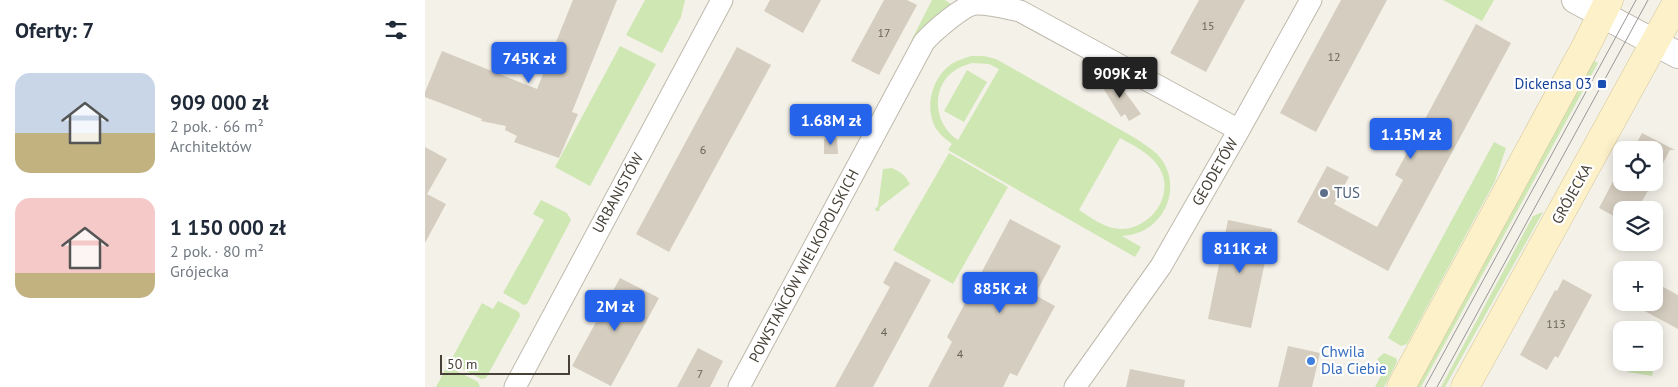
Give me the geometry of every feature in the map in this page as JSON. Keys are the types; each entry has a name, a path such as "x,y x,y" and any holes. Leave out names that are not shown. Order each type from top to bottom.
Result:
{"main road":[{"name":"GRÓJECKA","path":"1465,387 1666,49 1678,0"},
{"path":"1401,387 1582,54 1605,7"}],"street":[{"name":"URBANISTÓW","path":"515,387 722,0"},
{"name":"GEODETÓW","path":"1075,387 1161,266 1311,0"},
{"path":"1575,0 1605,7 1666,49"},
{"name":"POWSTAŃCÓW WIELKOPOLSKICH","path":"739,387 924,42 932,33 975,4 1020,11 1239,130"}],"green space":[{"path":"645,0 685,0 681,17 662,53 626,35"},
{"path":"932,0 945,0 951,4 950,11 917,43 911,41"},
{"path":"1443,0 1494,0 1482,21"},
{"path":"620,46 656,64 590,186 555,167"},
{"path":"971,56 984,56 996,59 1135,138 1159,156 1167,170 1170,192 1163,212 1156,221 1135,234 1122,236 1141,247 1135,257 948,150 952,144 944,138 933,122 930,103 932,94 935,84 946,69 955,62","holes":["972,63 989,64 999,69 958,140 944,125 940,116 938,96 946,78 956,70","1120,138 1142,151 1157,164 1164,179 1164,190 1162,200 1150,217 1132,228 1115,229 1094,220 1079,210"]},
{"path":"1593,60 1598,63 1421,387 1414,387"},
{"path":"967,70 987,82 964,122 944,111"},
{"path":"1494,142 1506,148 1495,181 1407,344 1401,346 1388,338"},
{"path":"949,153 1008,187 953,284 893,250"},
{"path":"892,168 903,174 910,184 880,207 879,211 876,211 883,169"},
{"path":"541,200 567,213 571,220 527,304 524,305 503,293 544,220 533,214"},
{"path":"1543,212 1445,387 1441,387 1533,216"},
{"path":"498,301 519,312 520,316 486,378 481,379 450,362 482,303 493,309"},
{"path":"1384,353 1396,358 1397,362 1384,387 1375,387 1384,370 1377,359"},
{"path":"447,366 478,382 480,387 436,387"},
{"path":"1628,371 1653,371 1652,376"}],"building":[{"path":"573,0 617,0 572,112 578,114 559,158 514,142 517,136 505,130 506,126 481,121 482,119 425,97 425,92 442,51 537,89"},
{"path":"770,0 821,0 803,33 764,11"},
{"path":"884,0 907,0 917,5 879,75 851,61"},
{"path":"1199,0 1245,0 1206,72 1170,53"},
{"path":"1341,0 1387,0 1316,132 1280,113"},
{"path":"1476,24 1511,43 1388,271 1297,222 1327,166 1349,177 1334,204 1377,227 1403,180 1395,175"},
{"path":"737,47 771,65 669,252 636,234"},
{"path":"1109,77 1114,84 1117,81 1141,114 1129,121 1125,114 1121,117 1100,83"},
{"path":"1642,133 1658,141 1638,141"},
{"path":"837,138 838,154 824,154 824,139"},
{"path":"1663,144 1675,150 1670,150 1663,163"},
{"path":"425,147 447,159 427,194 446,204 425,243"},
{"path":"1613,181 1613,191 1648,191 1642,201 1613,201 1613,216 1599,208"},
{"path":"1010,219 1061,246 1035,295 1055,306 1017,376 1010,373 1003,387 928,387 952,342 947,337"},
{"path":"1228,220 1272,229 1251,328 1208,319"},
{"path":"895,261 931,280 873,387 835,387 890,287 883,283"},
{"path":"620,278 659,298 611,386 572,366"},
{"path":"1563,279 1592,295 1558,358 1555,356 1547,370 1520,355 1555,290 1557,291"},
{"path":"1663,287 1678,295 1678,329 1645,311 1663,311"},
{"path":"1288,346 1320,353 1312,387 1278,387"},
{"path":"698,348 723,361 710,387 677,387"},
{"path":"1130,369 1185,380 1184,387 1126,387"}],"tram line":[{"path":"1425,387 1636,0"},
{"path":"1437,387 1648,0"}],"place":[{"name":"Dickensa 03","path":"1602,84"},
{"name":"TUS","path":"1324,193"},
{"name":"Chwila Dla Ciebie","path":"1311,361"}]}
